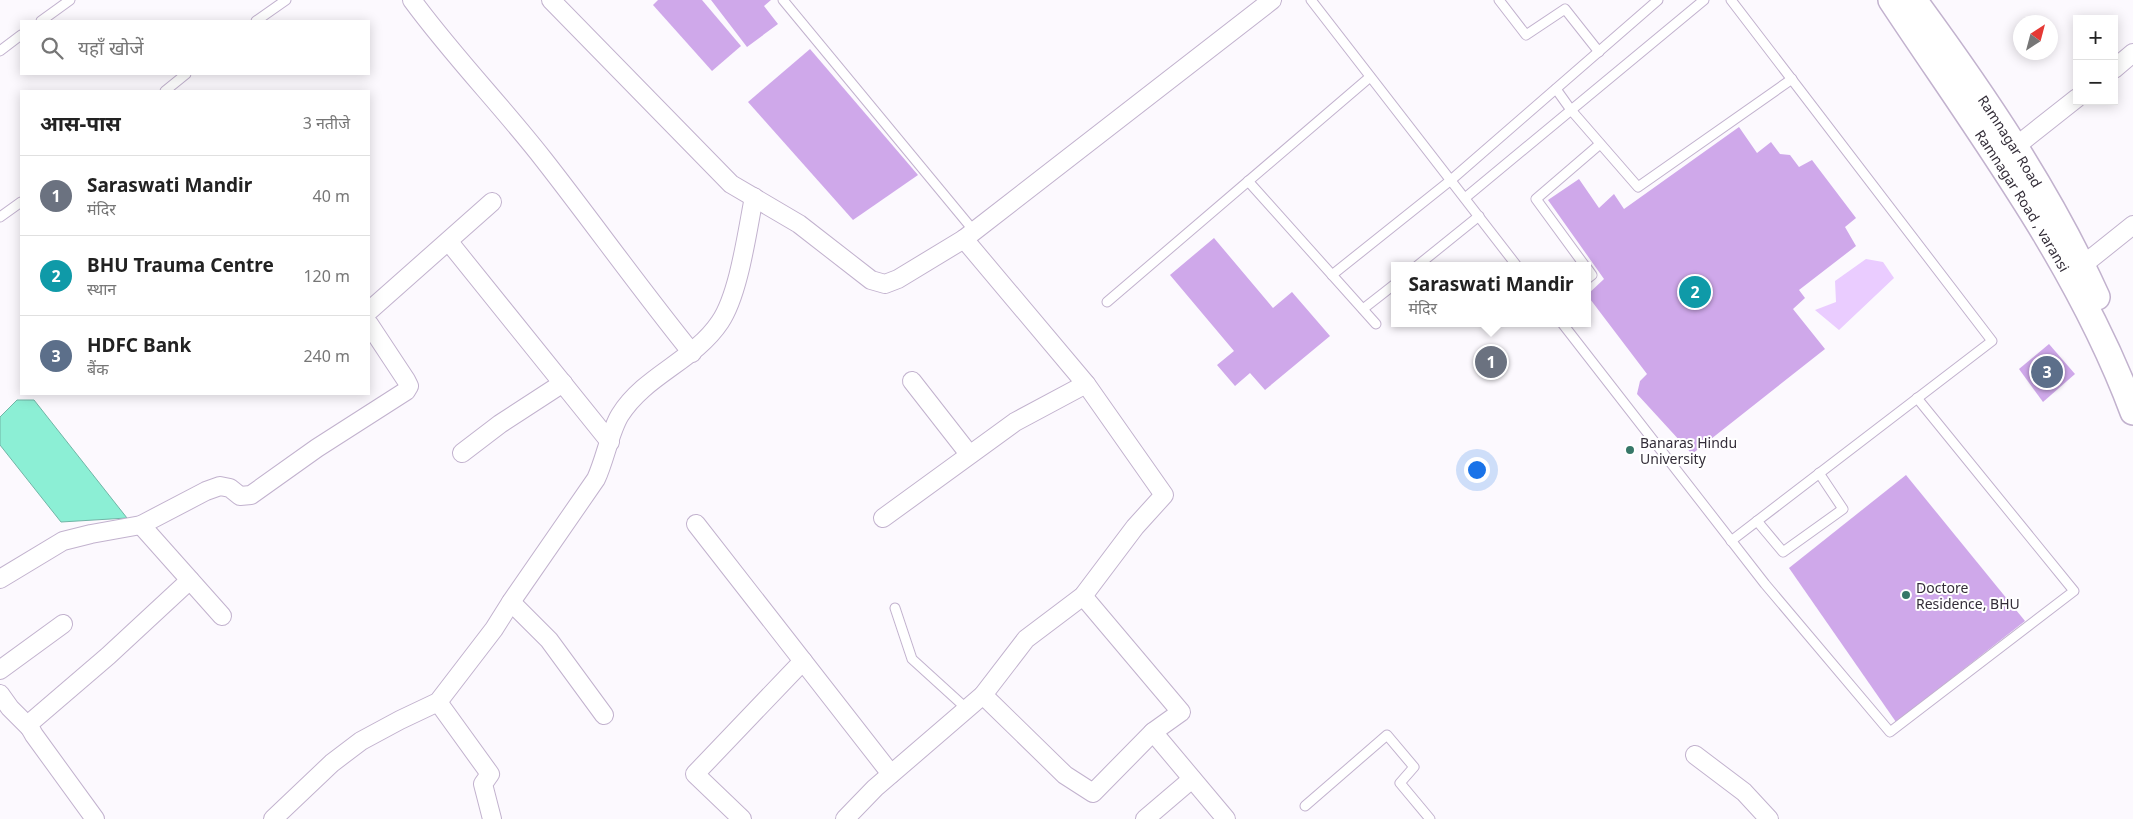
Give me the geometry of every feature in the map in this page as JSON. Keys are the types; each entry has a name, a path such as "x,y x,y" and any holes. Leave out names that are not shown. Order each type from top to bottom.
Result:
{"main road":[{"name":"Ramnagar Road , varansi","path":"1891,0 2036,216 2074,286 2120,379 2133,412"},
{"name":"Ramnagar Road","path":"1914,0 1989,105 2015,147 2083,265 2133,372"}],"street":[{"path":"412,0 430,25 544,160 650,301 692,353"},
{"path":"551,0 731,184 799,224 871,280 885,284 898,279 969,235 1272,0"},
{"path":"2118,66 2133,53"},
{"path":"2015,147 2073,101"},
{"path":"273,819 332,763 361,741 438,702 494,629 596,479 620,414 651,382 692,353 710,336 721,320 733,294 754,197"},
{"path":"370,310 492,202"},
{"path":"2083,265 2133,225"},
{"path":"845,819 891,774 983,695 1026,639 1083,596 1135,527 1164,495 1086,384 969,235"},
{"path":"449,242 610,442"},
{"path":"1,576 63,542 91,534 141,525 206,491 220,486 230,488 240,496 252,495 317,448 406,391 409,386 406,380 370,326"},
{"path":"912,381 969,454"},
{"path":"462,453 500,424 563,383"},
{"path":"883,518 1014,422 1086,384"},
{"path":"696,524 891,774"},
{"path":"141,525 222,616"},
{"path":"30,728 31,722 34,719 108,656 190,580"},
{"path":"983,695 1065,774 1094,793 1153,732 1181,712 1083,596"},
{"path":"511,602 549,640 604,715"},
{"path":"0,670 63,624"},
{"path":"742,819 695,774 803,661"},
{"path":"0,694 10,708 30,728 95,819"},
{"path":"438,702 490,774 483,784 492,819"},
{"path":"1153,732 1226,819"},
{"path":"1695,755 1744,792 1769,819"},
{"path":"1145,819 1192,779"}],"lane":[{"path":"42,20 70,0"},
{"path":"257,20 286,0"},
{"path":"783,0 969,235"},
{"path":"1311,0 1514,262"},
{"path":"1499,0 1526,35 1565,9 1599,52"},
{"path":"1465,198 1704,0"},
{"path":"1731,540 1992,341 1732,0"},
{"path":"1332,275 1451,180 1655,1"},
{"path":"0,51 20,36"},
{"path":"166,90 185,75"},
{"path":"1107,302 1370,77"},
{"path":"1556,89 1571,110 1638,188 1792,79"},
{"path":"1582,262 1536,199 1600,144"},
{"path":"1248,181 1376,324"},
{"path":"0,217 20,203"},
{"path":"1422,262 1478,216"},
{"path":"1363,309 1391,287"},
{"path":"1565,327 1765,584 1890,732 2074,591 1917,398"},
{"path":"1757,520 1782,552 1843,509 1819,473"},
{"path":"895,608 912,659 966,709"},
{"path":"1305,806 1387,735 1414,767 1400,782 1430,819"}],"shaded area":[{"path":"1866,259 1883,262 1894,278 1839,330 1815,310 1836,302 1835,281"},
{"path":"17,400 34,400 127,518 61,522 0,445 0,417"}],"building":[{"path":"658,0 702,0 741,46 712,71 653,5"},
{"path":"711,0 771,0 764,6 778,24 747,47"},
{"path":"810,49 918,175 853,220 748,102"},
{"path":"1739,127 1757,153 1771,142 1780,154 1790,155 1799,167 1812,160 1856,218 1845,227 1856,246 1799,290 1805,298 1793,309 1825,349 1692,454 1637,394 1640,381 1647,374 1591,300 1591,291 1604,279 1548,200 1579,179 1599,208 1614,194 1624,209"},
{"path":"1214,238 1273,308 1292,292 1330,336 1265,390 1250,373 1235,386 1217,365 1234,351 1170,275"},
{"path":"2049,344 2075,374 2043,402 2019,369"},
{"name":"Doctore Residence, BHU","path":"1906,475 2025,621 1896,722 1789,568"}],"place":[{"name":"BHU Trauma Centre","path":"1695,292"},
{"name":"Saraswati Mandir","path":"1491,362"},
{"name":"HDFC Bank","path":"2047,372"},
{"name":"Banaras Hindu University","path":"1630,450"},
{"name":"Doctore Residence, BHU","path":"1906,595"}]}
